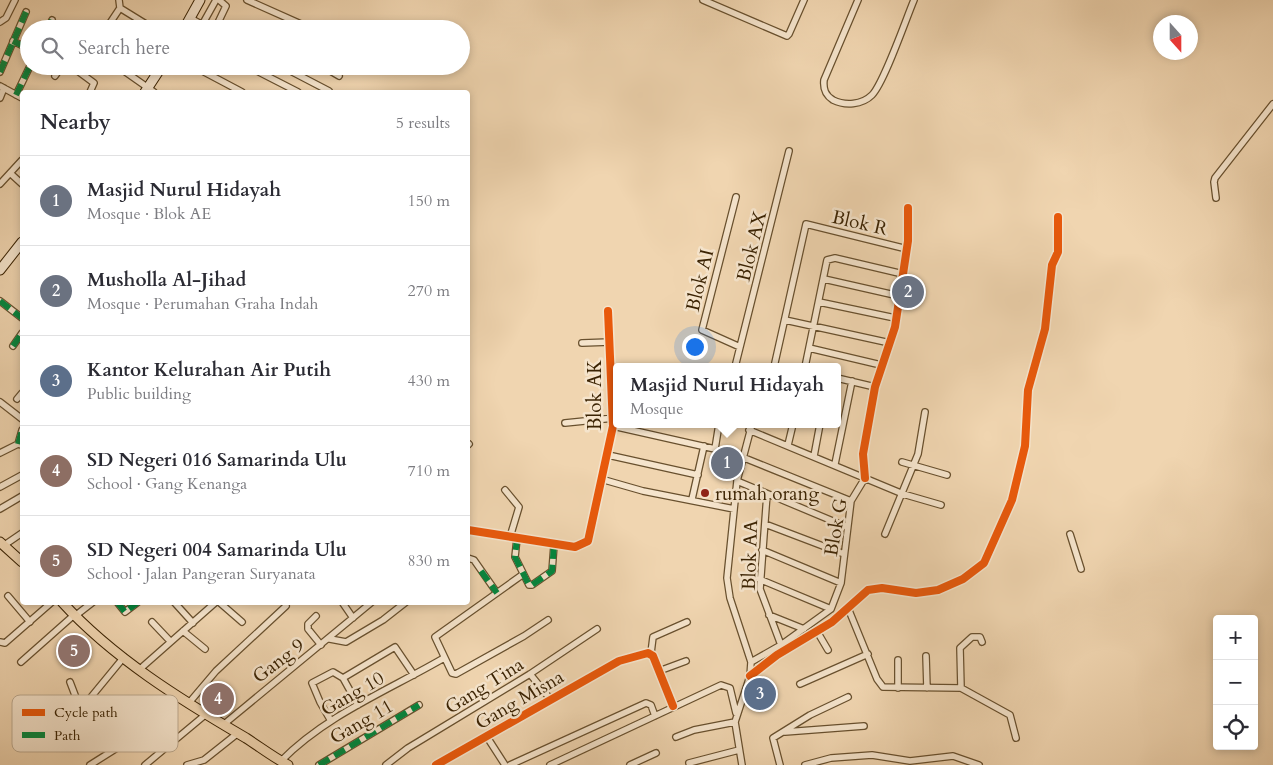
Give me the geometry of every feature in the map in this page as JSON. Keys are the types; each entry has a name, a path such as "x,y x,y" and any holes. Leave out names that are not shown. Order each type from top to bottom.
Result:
{"main road":[{"path":"191,19 200,0"},
{"path":"150,90 157,75"},
{"path":"0,270 20,245"},
{"path":"2,544 20,560"},
{"path":"65,605 74,616 124,657 175,695"},
{"path":"178,697 205,716 238,733 284,763"}],"street":[{"path":"0,22 6,18 15,0"},
{"path":"112,20 120,8 119,0"},
{"path":"204,20 217,0 226,6 219,20"},
{"path":"247,0 292,20"},
{"path":"703,0 787,36 790,34 804,0"},
{"path":"858,0 824,80 826,94 830,99 845,104 864,101 876,89 914,0"},
{"path":"120,8 139,20"},
{"path":"22,20 26,12"},
{"path":"0,72 20,25"},
{"path":"13,41 20,44"},
{"path":"16,95 26,75"},
{"path":"85,75 94,83 91,90"},
{"path":"129,75 148,90"},
{"path":"210,75 238,90"},
{"path":"266,75 294,90"},
{"path":"299,75 327,90"},
{"path":"280,90 282,84"},
{"path":"0,98 2,87 20,97"},
{"path":"1216,198 1214,182 1216,178 1273,104"},
{"name":"Blok AX","path":"737,363 790,151"},
{"path":"0,184 20,162"},
{"path":"10,172 20,182"},
{"name":"Blok AI","path":"736,197 702,330 740,347"},
{"path":"864,478 863,454 875,387 895,327 907,249 908,208"},
{"path":"750,676 777,655 818,633 864,593 875,587 925,592 950,585 971,574 984,563 990,554 1013,500 1027,434 1028,390 1045,329 1052,265 1058,252 1058,217"},
{"name":"Blok R","path":"785,320 806,224 907,249"},
{"path":"806,363 813,325 820,302 827,260 835,258 903,274"},
{"path":"824,279 899,296"},
{"path":"0,301 20,316"},
{"path":"820,302 895,318"},
{"name":"Blok AK","path":"608,310 613,373"},
{"path":"775,363 785,320 890,343"},
{"path":"13,346 20,336"},
{"path":"582,343 610,342"},
{"path":"810,348 881,365"},
{"path":"841,379 875,387"},
{"path":"835,464 852,381"},
{"path":"16,399 20,395"},
{"path":"0,402 20,417"},
{"path":"885,534 914,466 920,447 925,412"},
{"path":"566,423 613,418"},
{"name":"Blok AK","path":"554,545 575,548 588,542 613,426"},
{"path":"622,428 715,448 851,501"},
{"path":"715,448 718,428"},
{"path":"742,765 735,722 736,713 750,676 751,662 730,598 727,578 737,482 750,428"},
{"path":"752,428 903,494 941,505"},
{"path":"788,445 791,428"},
{"path":"814,456 819,428"},
{"path":"0,453 20,444"},
{"path":"692,499 704,446"},
{"path":"608,455 698,475"},
{"path":"902,462 947,475"},
{"path":"0,488 20,475"},
{"name":"Blok G","path":"831,610 841,583 851,501 864,478"},
{"path":"602,479 644,492 692,499 734,509"},
{"path":"737,482 847,527"},
{"path":"505,490 519,506 510,537"},
{"name":"Blok AA","path":"767,494 759,578 762,599 781,645"},
{"path":"0,509 20,497"},
{"path":"765,524 844,554"},
{"path":"470,530 517,538 554,545 552,571 532,585 529,585 522,575 515,557 517,538"},
{"path":"2,544 20,533"},
{"path":"1070,534 1081,568"},
{"path":"762,550 841,583"},
{"path":"470,559 474,560 497,594"},
{"path":"522,575 435,637 452,673 456,674 524,636 548,620"},
{"path":"759,578 831,610"},
{"path":"8,596 30,622"},
{"path":"0,642 5,643 49,605"},
{"path":"21,662 89,605"},
{"path":"119,605 125,612 134,605"},
{"path":"177,605 192,623"},
{"path":"140,669 170,641 214,605"},
{"path":"222,605 242,622"},
{"path":"344,605 353,618"},
{"name":"Gang 9","path":"223,725 230,716 322,645 368,605"},
{"path":"330,638 346,642 383,620 402,605"},
{"path":"188,704 216,671 286,606"},
{"path":"848,608 880,684 883,687 961,688 1010,715 1016,738"},
{"path":"751,662 781,645 831,610"},
{"name":"Blok AA","path":"769,615 804,629"},
{"path":"316,616 308,624 308,629 322,645"},
{"path":"152,622 170,641"},
{"path":"673,706 652,653 653,637 687,622"},
{"name":"Gang Tina","path":"386,765 415,744 530,674 597,629"},
{"path":"183,631 205,650"},
{"path":"818,633 828,650"},
{"path":"961,688 960,648 968,639 975,636 980,637 982,642"},
{"path":"343,678 396,647 414,675"},
{"name":"Gang Misna","path":"436,765 619,661 652,653"},
{"path":"800,684 868,654"},
{"path":"926,656 927,688"},
{"path":"93,695 124,657"},
{"name":"Gang 10","path":"284,763 303,740 331,721 444,658"},
{"path":"659,671 686,660"},
{"path":"898,660 898,688"},
{"path":"331,721 320,702 312,682 334,672 343,678 358,705"},
{"path":"530,674 551,700"},
{"path":"70,682 75,695"},
{"path":"550,765 673,706 726,685 730,688 736,713"},
{"path":"780,765 772,740 782,732 848,697"},
{"path":"510,765 646,703 651,705 655,716"},
{"name":"Gang 11","path":"319,765 419,705"},
{"path":"178,738 205,716"},
{"path":"676,737 694,730 735,722"},
{"path":"782,732 864,726"},
{"path":"187,765 207,762 238,733"},
{"path":"487,737 505,765"},
{"path":"689,763 739,750"},
{"path":"90,765 111,752"},
{"path":"145,765 161,752"},
{"path":"630,765 640,763 656,753"},
{"path":"805,765 831,758 872,755 925,761 953,756 979,765"},
{"path":"848,758 849,765"}],"marked path":[{"path":"23,20 26,12"},
{"path":"0,72 20,26"},
{"path":"13,41 20,44"},
{"path":"16,95 26,75"},
{"path":"0,301 20,316"},
{"path":"13,346 20,336"},
{"path":"18,444 20,437"},
{"path":"517,538 515,557 529,585 532,585 552,571 554,545"},
{"path":"481,571 497,593"},
{"path":"119,605 125,612 134,605"},
{"path":"319,765 419,705"}],"cycle path":[{"path":"865,478 863,454 875,387 895,327 908,241 908,208"},
{"path":"750,676 777,655 832,622 868,590 882,588 916,593 938,590 963,579 984,563 1012,500 1025,446 1028,390 1045,329 1052,265 1058,252 1058,217"},
{"path":"608,311 613,426"},
{"path":"470,530 575,547 588,541 613,426"},
{"path":"436,765 619,661 648,653 653,656 673,706"}],"place":[{"name":"Musholla Al-Jihad","path":"908,292"},
{"name":"Masjid Nurul Hidayah","path":"727,463"},
{"name":"rumah orang","path":"705,493"},
{"name":"SD Negeri 004 Samarinda Ulu","path":"74,651"},
{"name":"Kantor Kelurahan Air Putih","path":"760,694"},
{"name":"SD Negeri 016 Samarinda Ulu","path":"218,699"}]}
